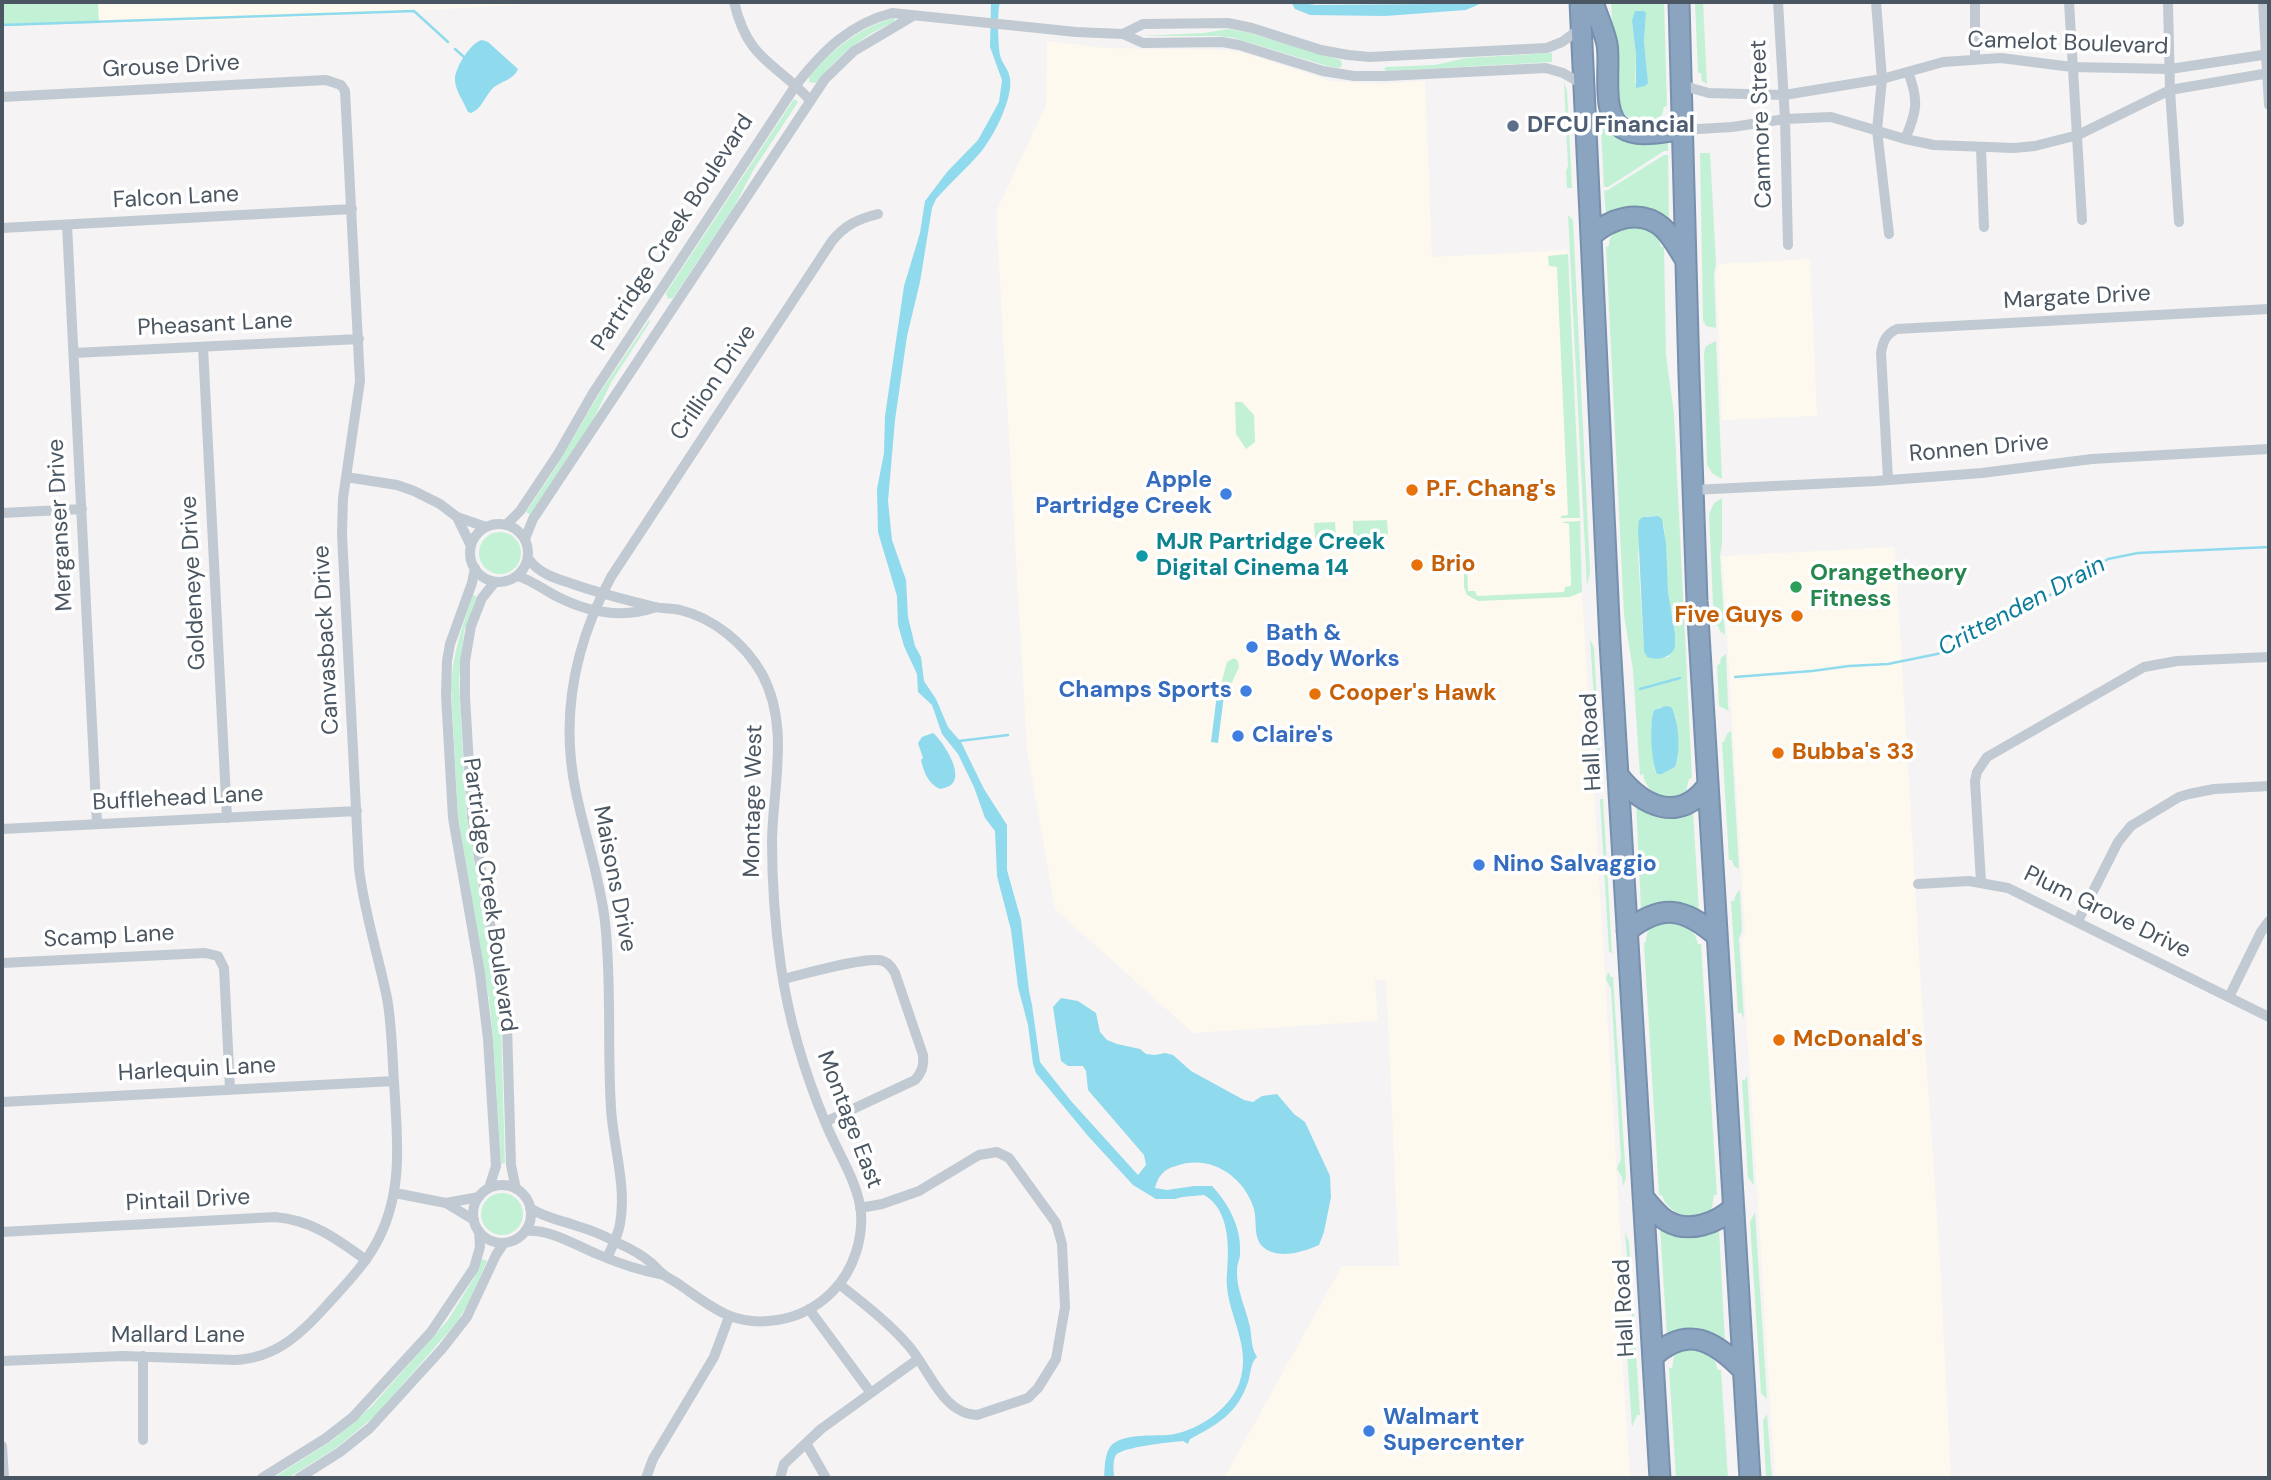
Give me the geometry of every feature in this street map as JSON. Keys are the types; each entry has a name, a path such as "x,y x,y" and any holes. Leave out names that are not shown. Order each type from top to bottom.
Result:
{"highway":[{"name":"Hall Road","path":"1580,2 1618,775 1660,1478"},
{"path":"1593,2 1607,43 1609,102 1616,122 1622,128 1640,134 1682,130"},
{"path":"1679,2 1693,490 1750,1478"},
{"path":"1591,236 1619,218 1642,218 1653,221 1664,229 1686,260"},
{"path":"1618,775 1634,793 1660,807 1688,804 1702,794 1708,785"},
{"path":"1627,931 1653,914 1678,912 1697,919 1717,936"},
{"path":"1644,1198 1665,1220 1681,1226 1709,1224 1733,1208"},
{"path":"1653,1357 1673,1342 1702,1340 1721,1349 1743,1370"}],"street":[{"path":"734,2 742,29 753,48 810,100"},
{"name":"Canmore Street","path":"1777,2 1784,95 1788,245"},
{"path":"1877,2 1882,79 1877,130 1889,234"},
{"path":"1975,2 1975,60"},
{"path":"2070,2 2082,220"},
{"path":"2168,2 2170,90 2179,222"},
{"path":"2263,2 2269,105"},
{"name":"Partridge Creek Boulevard","path":"506,524 528,500 593,393 796,85 829,46 854,28 892,13 926,15 1124,34 1143,43 1203,41 1239,45 1342,75 1386,76 1546,68 1563,73 1584,85"},
{"name":"Partridge Creek Boulevard","path":"525,539 533,519 810,100 833,69 854,51 913,16"},
{"name":"Partridge Creek Boulevard","path":"1124,34 1143,24 1228,23 1321,50 1370,57 1547,48 1562,42 1581,28"},
{"name":"Camelot Boulevard","path":"1681,82 1709,93 1784,95 1882,79 1943,62 2001,58 2072,67 2170,69 2268,54"},
{"path":"1905,139 1916,108 1908,72"},
{"name":"Camelot Boulevard","path":"1682,130 1831,117 1934,145 1981,148 2035,146 2078,135 2170,90 2269,73"},
{"name":"Grouse Drive","path":"2,97 326,80 341,85"},
{"name":"Canvasback Drive","path":"341,85 346,100 359,339 359,399 346,477 342,534 361,885 388,1008 398,1164 395,1193"},
{"path":"1981,148 1984,227"},
{"name":"Falcon Lane","path":"2,228 352,209"},
{"name":"Crillion Drive","path":"602,595 641,530 832,241 845,226 878,214"},
{"name":"Merganser Drive","path":"67,225 97,824"},
{"name":"Margate Drive","path":"1888,479 1881,353 1888,333 1897,329 1921,327 2269,309"},
{"name":"Pheasant Lane","path":"74,353 359,339"},
{"name":"Goldeneye Drive","path":"203,347 227,818"},
{"name":"Ronnen Drive","path":"1693,490 1888,479 1982,472 2092,459 2269,449"},
{"path":"346,477 397,485 414,491 440,504 457,517 486,527"},
{"path":"2,513 82,509"},
{"path":"457,517 471,546"},
{"path":"506,524 517,530 525,539 528,558 517,576 495,582 480,575 475,568 470,554 471,546 477,535 486,527 506,524"},
{"name":"Montage West","path":"528,558 548,575 602,595 694,614 723,630 761,672 771,695 778,732 772,843 773,897 783,979"},
{"name":"Partridge Creek Boulevard","path":"475,568 448,653 446,695 453,818 480,973 488,1040 496,1166 489,1188"},
{"name":"Montage West","path":"517,576 556,596 594,610 623,614 639,613 656,607"},
{"name":"Partridge Creek Boulevard","path":"495,582 485,593 471,626 465,661 465,697 472,816 507,1025 511,1165 516,1189"},
{"name":"Maisons Drive","path":"602,595 583,641 573,682 570,744 577,796 601,897 609,959 611,1109 622,1210 615,1241 607,1258"},
{"path":"1981,882 1975,780 1987,757 2144,667 2177,661 2269,657"},
{"path":"2078,922 2118,842 2132,826 2179,797 2189,794 2214,789 2269,786"},
{"name":"Bufflehead Lane","path":"2,829 357,811"},
{"name":"Plum Grove Drive","path":"1918,884 1981,882 2019,892 2269,1017"},
{"path":"2229,997 2269,921"},
{"name":"Scamp Lane","path":"2,963 205,953 218,956 223,968 230,1089"},
{"path":"783,979 867,960 883,961 895,973 923,1055 924,1065 915,1080 825,1122"},
{"name":"Montage East","path":"530,1208 543,1216 582,1227 615,1241 650,1261 664,1275 711,1308 729,1317 754,1322 785,1319 809,1309 827,1297 845,1276 856,1250 860,1237 860,1208 852,1180 825,1122 799,1048 783,979"},
{"name":"Harlequin Lane","path":"2,1102 394,1081"},
{"path":"839,1284 910,1346 947,1400 960,1412 977,1415 1028,1398 1038,1388 1056,1359 1065,1307 1062,1244 1056,1223 1009,1158 997,1152 979,1155 919,1191 882,1204 860,1208"},
{"path":"262,1478 326,1438 353,1417 432,1332 474,1268 480,1247 477,1226 474,1209 479,1197 489,1188 503,1185 516,1189 525,1197 530,1208 530,1220 525,1231 516,1239 493,1241 477,1226 446,1203"},
{"path":"395,1193 446,1203 479,1197"},
{"name":"Mallard Lane","path":"2,1361 103,1356 235,1360 271,1352 296,1338 366,1260 386,1224 395,1193"},
{"name":"Pintail Drive","path":"2,1232 275,1217 311,1224 366,1260"},
{"name":"Montage East","path":"525,1231 540,1230 551,1233 607,1258 646,1272 664,1275"},
{"path":"299,1478 340,1452 370,1428 442,1349 467,1317 504,1242"},
{"path":"809,1309 871,1393"},
{"path":"646,1478 653,1459 713,1357 729,1317"},
{"path":"143,1440 144,1356"},
{"path":"780,1478 784,1464 806,1443 918,1359"},
{"path":"806,1443 826,1478"},
{"path":"2,1446 4,1478"}],"shaded area":[{"path":"98,2 565,2 277,19 99,23"},
{"path":"1047,41 1105,48 1224,50 1244,53 1331,81 1379,84 1425,81 1432,257 1567,250 1582,592 1627,1315 1621,1337 1630,1478 1224,1478 1342,1266 1399,1266 1386,979 1375,980 1378,1021 1193,1033 1055,909 1027,749 996,212 1046,105"},
{"path":"1810,259 1817,416 1722,420 1716,275 1718,264"},
{"path":"1895,547 1951,1478 1775,1478 1742,949 1745,932 1722,556"}],"green space":[{"path":"2,2 98,2 99,23 2,26"},
{"path":"1611,2 1664,2 1667,106 1657,120 1644,122 1628,117 1619,100 1616,100","holes":["1646,13 1644,41 1647,76 1635,83 1636,55 1632,21"]},
{"path":"1695,2 1703,2 1707,84 1702,81 1701,73 1698,73"},
{"path":"893,18 894,22 872,33 842,55 816,83 809,82 809,77 818,67 846,41"},
{"path":"1228,29 1341,60 1342,66 1327,66 1234,38 1142,36"},
{"path":"1552,53 1552,62 1384,69 1435,65 1466,58"},
{"path":"1564,82 1567,91 1572,188 1567,188"},
{"path":"794,99 798,102 754,169 734,207 673,298 668,299 666,293"},
{"path":"1600,109 1668,141 1668,151 1604,187"},
{"path":"1700,153 1710,153 1716,264 1716,328 1706,326 1703,320"},
{"path":"1668,155 1669,221 1606,214 1604,191"},
{"path":"1568,215 1573,220 1590,572 1587,586"},
{"path":"1631,227 1650,230 1656,235 1661,247 1664,247 1666,355 1674,414 1692,778 1689,779 1686,791 1673,796 1653,792 1643,774 1640,775 1633,670 1624,615 1606,247 1609,246 1614,232","holes":["1643,517 1659,518 1664,527 1668,592 1675,634 1669,657 1660,658 1644,651 1638,554","1661,707 1676,716 1678,758 1675,767 1662,774 1655,771 1651,727 1654,710"]},
{"path":"1568,254 1580,518 1561,518 1568,515 1557,267 1549,266 1548,256"},
{"path":"649,320 612,381 593,420 530,515 526,512 599,394"},
{"path":"1716,341 1722,479 1713,474 1707,465 1704,353 1706,346"},
{"path":"1235,402 1242,402 1254,415 1255,442 1246,449 1236,434"},
{"path":"1722,498 1720,556 1725,635 1718,626 1714,626 1709,514 1714,503"},
{"path":"1387,520 1388,535 1353,537 1353,521"},
{"path":"1580,521 1582,592 1570,597 1478,601 1467,595 1464,587 1464,556 1467,557 1468,591 1475,591 1477,596 1564,592 1565,587 1571,586 1569,524 1561,522"},
{"path":"1335,522 1336,538 1315,538 1314,523"},
{"path":"500,532 515,538 521,553 515,568 500,574 485,568 479,553 485,538"},
{"path":"473,595 477,597 464,631 459,680 466,811 501,1023 505,1163 501,1164 489,999 458,817 451,689 461,630"},
{"path":"1590,639 1594,648 1600,756 1598,756"},
{"path":"1726,654 1729,711 1719,706 1717,665"},
{"path":"1234,658 1239,667 1229,689 1223,691 1220,688 1227,662"},
{"path":"1731,731 1739,869 1729,860 1722,742"},
{"path":"1600,799 1603,799 1612,953 1609,952"},
{"path":"1636,803 1693,811 1699,912 1641,909"},
{"path":"1740,890 1742,931 1739,939 1744,1018 1738,1013 1731,901 1734,901"},
{"path":"1676,922 1691,930 1698,944 1701,944 1717,1195 1714,1195 1712,1208 1706,1213 1691,1216 1670,1208 1662,1195 1659,1195 1644,943 1651,927 1659,923"},
{"path":"1608,972 1613,977 1626,1178 1623,1186 1617,1169 1621,1159 1611,989 1606,979"},
{"path":"1747,1075 1754,1185 1748,1178 1742,1080 1745,1080"},
{"path":"502,1193 517,1199 523,1214 517,1229 502,1235 487,1229 481,1214 487,1199"},
{"path":"1755,1212 1767,1399 1761,1393 1750,1222"},
{"path":"1660,1228 1719,1229 1725,1343 1667,1336"},
{"path":"1625,1232 1629,1242 1640,1415 1637,1415 1632,1427 1626,1339 1632,1316"},
{"path":"482,1259 487,1261 457,1322 375,1416 336,1448 288,1478 273,1478 333,1440 372,1406 448,1320 474,1278"},
{"path":"1683,1349 1705,1352 1713,1359 1718,1370 1721,1370 1728,1478 1676,1478 1669,1368 1672,1368 1674,1356"},
{"path":"1767,1414 1772,1478 1766,1478 1763,1421"}],"water":[{"path":"991,2 1000,2 999,44 1001,58 1009,75 1008,97 1001,118 985,146 936,199 932,208 920,282 907,336 895,420 888,501 892,540 906,580 908,617 915,646 921,657 924,681 936,699 948,727 961,742 984,789 1007,825 1007,870 1021,920 1040,1062 1071,1101 1138,1175 1146,1165 1144,1155 1088,1090 1083,1066 1068,1066 1061,1061 1053,1007 1061,998 1078,1001 1096,1013 1100,1032 1107,1040 1140,1049 1146,1054 1173,1055 1191,1071 1244,1100 1253,1102 1262,1096 1277,1094 1294,1114 1305,1122 1330,1176 1331,1197 1319,1245 1283,1254 1269,1251 1260,1243 1253,1206 1248,1195 1233,1177 1223,1170 1212,1165 1188,1163 1168,1169 1160,1177 1155,1188 1167,1190 1212,1186 1229,1209 1239,1235 1238,1284 1257,1357 1244,1393 1225,1417 1190,1439 1188,1444 1183,1441 1169,1442 1120,1452 1114,1460 1114,1478 1104,1478 1107,1455 1114,1443 1133,1437 1167,1435 1189,1430 1219,1411 1239,1384 1243,1355 1227,1287 1226,1230 1219,1210 1204,1195 1156,1199 1133,1185 1036,1073 1018,987 1011,930 997,876 995,831 985,818 958,754 942,734 932,705 918,692 917,674 898,625 897,596 878,532 877,489 884,453 885,416 904,286 920,233 925,201 947,172 978,140 999,102 1002,80 990,47"},
{"path":"1291,2 1316,5 1484,2 1466,10 1385,16 1310,15 1295,9"},
{"path":"1635,11 1646,13 1644,41 1648,83 1636,88 1632,21"},
{"path":"482,40 488,42 518,69 511,78 494,87 471,113 458,92 455,75 468,51"},
{"path":"1658,516 1662,519 1666,544 1668,592 1675,647 1664,658 1655,659 1647,657 1644,651 1638,529 1639,520 1643,517"},
{"path":"1217,694 1224,695 1218,743 1211,742"},
{"path":"1671,707 1676,720 1678,754 1675,767 1657,774 1652,751 1652,716 1654,710"},
{"path":"933,733 951,758 955,773 955,780 951,785 940,789 932,784 925,773 918,743 922,737"}],"waterway":[{"path":"2,25 414,11 448,42"},
{"path":"455,49 464,57"},
{"name":"Crittenden Drain","path":"1735,677 1888,664 1937,654 1962,645 2029,608 2108,559 2138,553 2269,547"},
{"name":"Crittenden Drain","path":"1640,689 1680,678"},
{"name":"Crittenden Drain","path":"959,741 1008,735"}],"place":[{"name":"DFCU Financial","path":"1513,126"},
{"name":"P.F. Chang's","path":"1412,490"},
{"name":"Apple Partridge Creek","path":"1226,494"},
{"name":"MJR Partridge Creek Digital Cinema 14","path":"1142,556"},
{"name":"Brio","path":"1417,565"},
{"name":"Orangetheory Fitness","path":"1796,587"},
{"name":"Five Guys","path":"1797,616"},
{"name":"Bath & Body Works","path":"1252,647"},
{"name":"Champs Sports","path":"1246,691"},
{"name":"Cooper's Hawk","path":"1315,694"},
{"name":"Claire's","path":"1238,736"},
{"name":"Bubba's 33","path":"1778,753"},
{"name":"Nino Salvaggio","path":"1479,865"},
{"name":"McDonald's","path":"1779,1040"},
{"name":"Walmart Supercenter","path":"1369,1431"}]}
